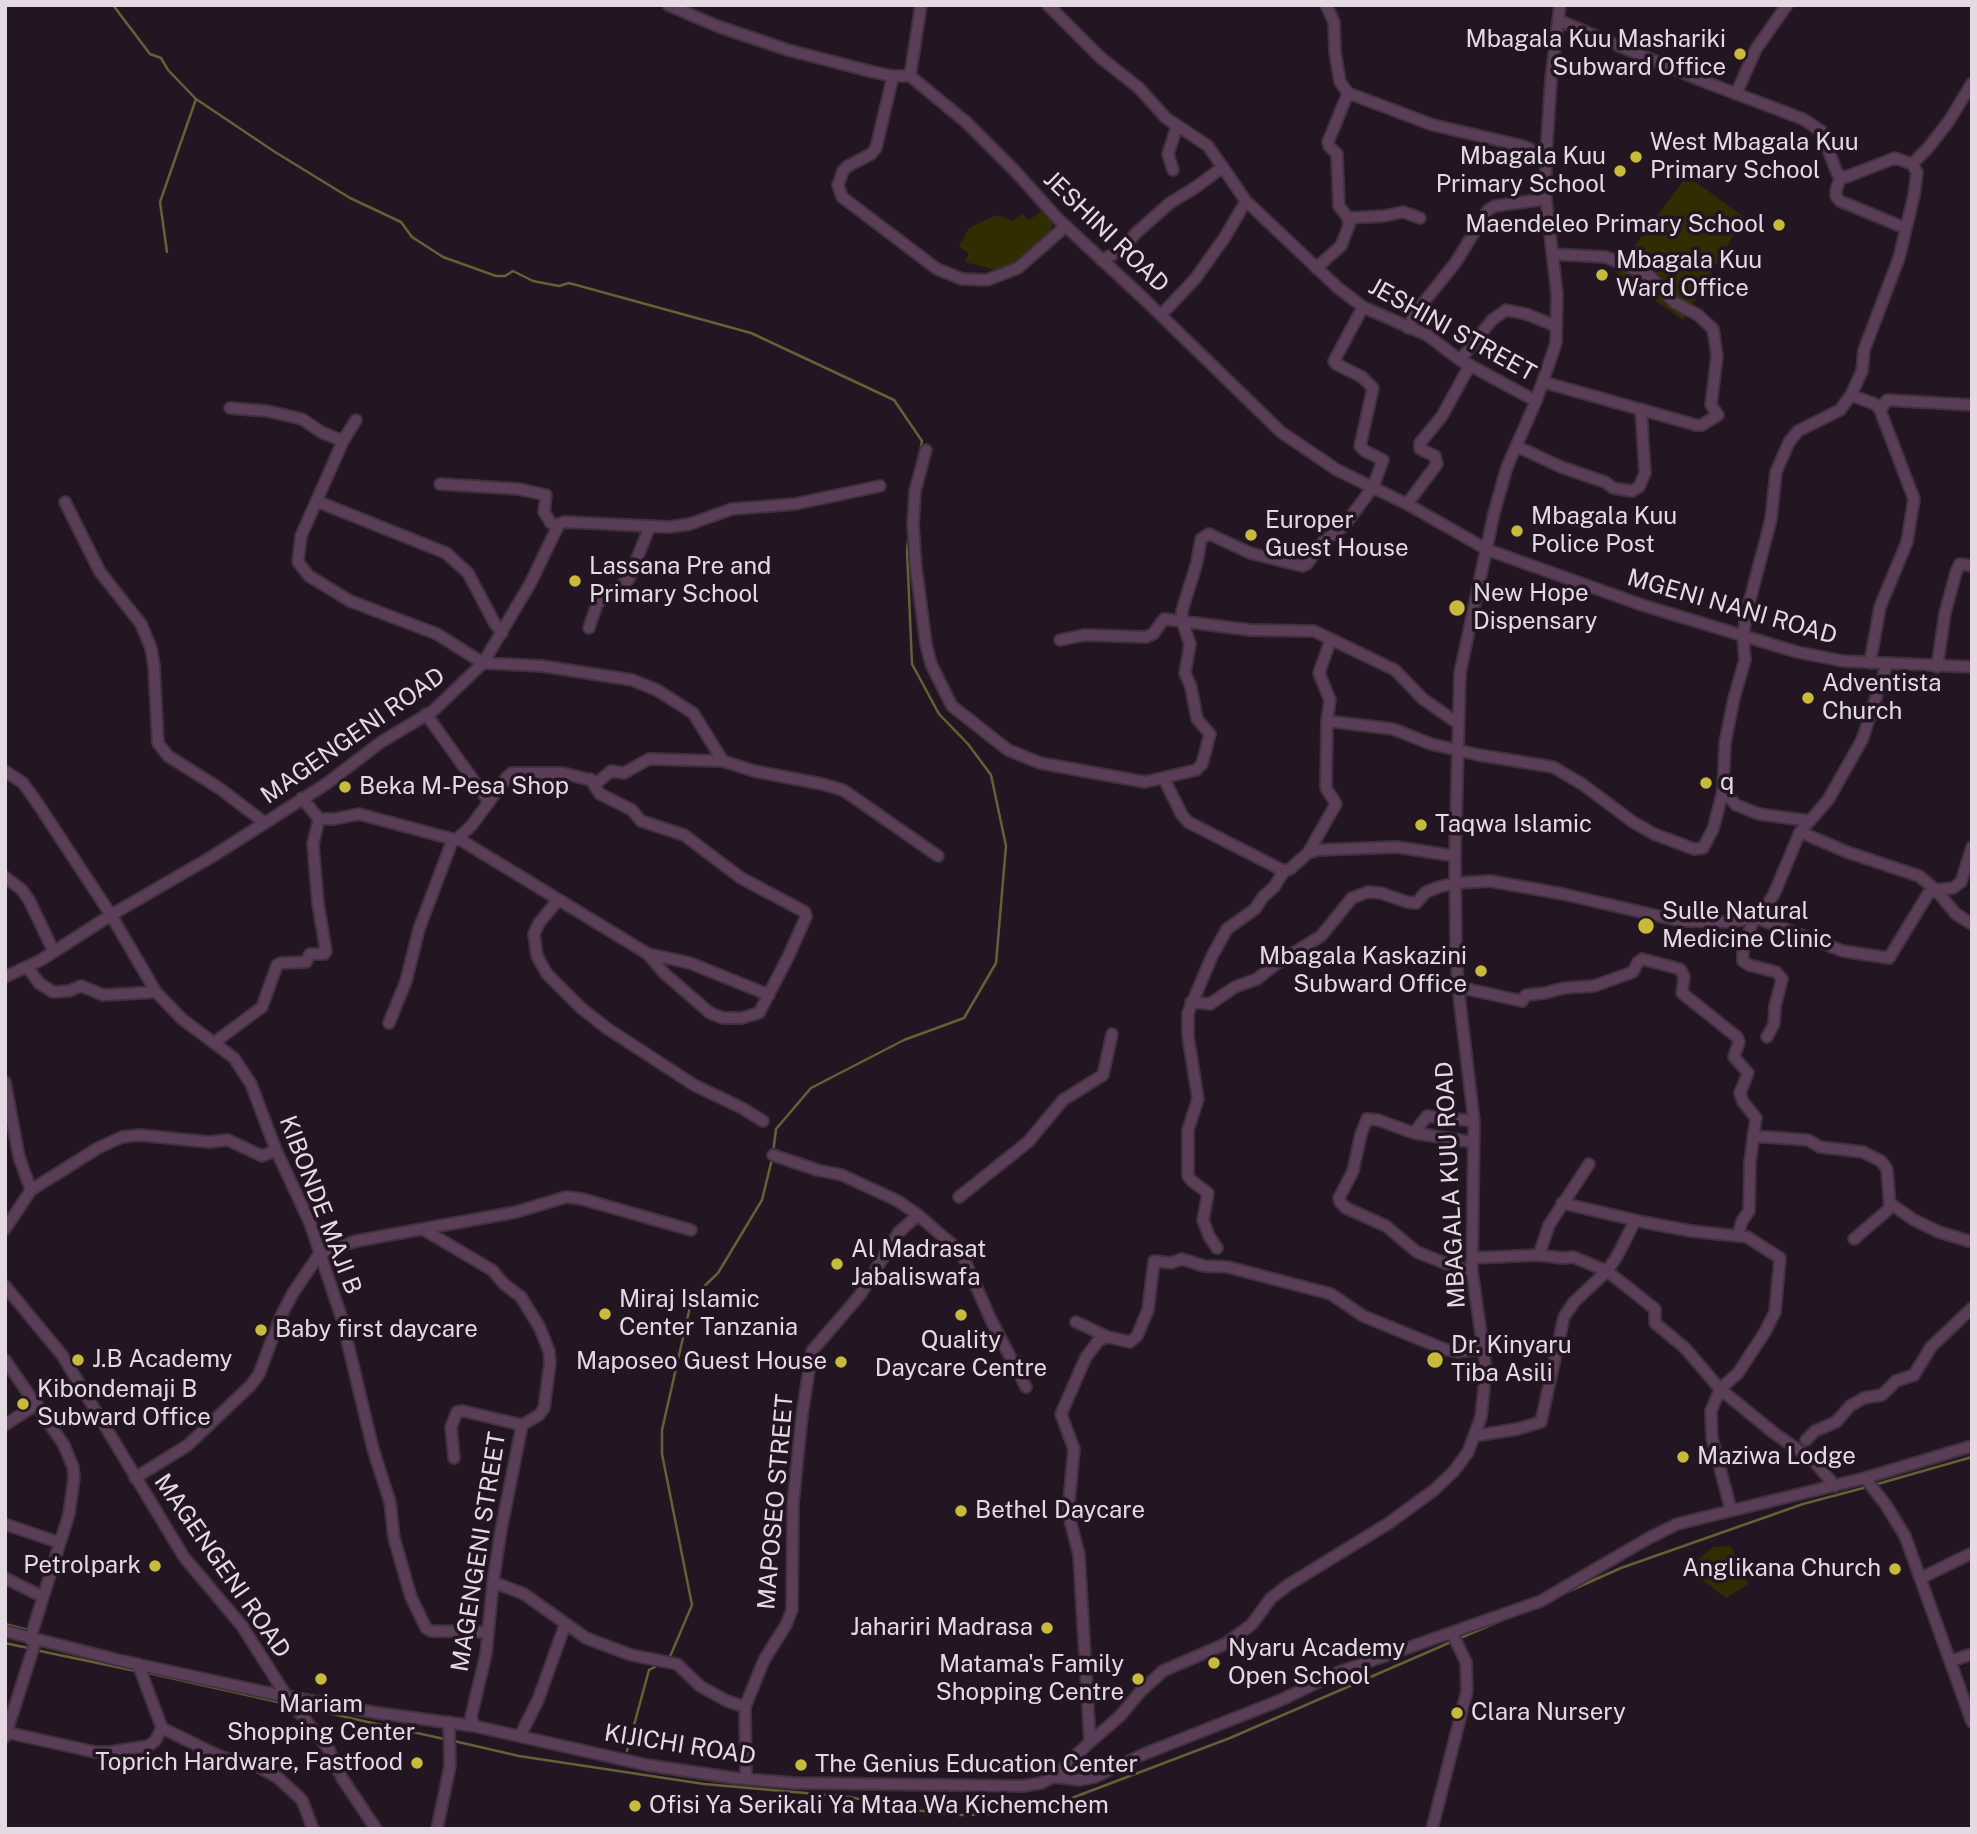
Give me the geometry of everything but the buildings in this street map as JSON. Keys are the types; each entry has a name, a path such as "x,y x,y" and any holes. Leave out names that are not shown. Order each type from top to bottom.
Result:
{"street":[{"path":"668,5 716,26 788,50 893,76 910,76 921,5"},
{"name":"JESHINI STREET","path":"1048,5 1164,116 1208,146 1246,201 1316,268 1363,307 1427,335 1465,362 1536,401"},
{"path":"1326,5 1334,22 1340,82 1348,93 1433,125 1523,146 1546,156"},
{"path":"1327,721 1394,729 1431,744 1499,760 1553,767 1654,834 1698,849 1703,848 1709,838 1723,791 1725,743 1745,660 1743,637 1746,615 1771,519 1774,482 1789,442 1798,431 1840,410 1851,395 1862,371 1864,350 1896,266 1915,188 1917,172 1912,164 1895,159 1846,177 1841,176 1837,173 1821,131 1803,119 1559,20 1560,5"},
{"path":"1736,94 1756,49 1787,5"},
{"name":"MBAGALA KUU ROAD","path":"1053,1777 1120,1716 1140,1692 1163,1671 1225,1644 1252,1624 1271,1598 1288,1585 1366,1539 1434,1490 1454,1471 1468,1452 1481,1417 1486,1369 1472,1271 1474,1121 1458,987 1455,856 1460,673 1500,490 1556,343 1557,294 1546,199 1546,156 1550,90 1559,20"},
{"path":"893,76 876,148 872,154 843,171 838,185 842,197 937,269 962,279 986,280 1018,268 1066,226"},
{"name":"JESHINI ROAD","path":"910,76 966,122 1066,226 1281,432 1337,470 1407,504 1488,550"},
{"path":"1912,164 1949,121 1972,83"},
{"path":"1316,268 1341,246 1349,225 1348,218 1339,206 1337,154 1328,142 1348,93"},
{"path":"1173,170 1168,154 1177,126"},
{"path":"1101,260 1122,250 1142,227 1170,203 1223,167"},
{"path":"1841,176 1836,190 1840,201 1905,228"},
{"path":"1408,328 1416,312 1456,262 1489,210 1495,206 1546,199"},
{"path":"1161,315 1195,279 1225,237 1246,201"},
{"path":"1348,218 1404,212 1420,218"},
{"path":"1543,382 1696,425 1717,417 1718,414 1711,402 1717,356 1713,329 1698,315 1675,303 1650,276 1606,257 1552,254"},
{"path":"926,450 915,491 913,525 916,568 926,644 950,703 1008,750 1040,763 1145,782 1199,768 1210,734 1197,719 1191,687 1185,673 1190,644 1182,621 1200,540 1204,535 1217,537 1250,552 1302,566 1307,564 1323,542 1344,526 1373,487 1383,460 1364,451 1360,446 1373,388 1362,377 1335,363 1363,307"},
{"path":"1407,504 1437,464 1435,456 1420,449 1420,443 1442,416 1465,362 1492,320 1506,310 1526,314 1556,326"},
{"path":"1851,395 1875,404 1880,410 1914,499 1907,542 1878,614 1870,663"},
{"path":"1880,410 1887,400 1972,405"},
{"path":"230,408 267,411 302,419 321,432 343,441"},
{"path":"1516,446 1561,467 1605,482 1613,488 1632,491 1639,486 1645,473 1641,409"},
{"path":"356,420 343,441 301,536 298,562 309,576 350,601 437,634 483,663 542,666 640,683 665,694 693,713 723,761"},
{"path":"440,484 519,489 546,495 544,512 551,523 557,526 565,522 649,528 680,526 732,509 795,504 880,486"},
{"path":"316,501 446,553 468,573 502,633"},
{"path":"65,502 100,572 141,624 151,648 158,743 168,757 219,788 265,823"},
{"name":"MAGENGENI ROAD","path":"5,977 28,968 265,823 433,711 457,691 483,663 530,584 557,526"},
{"path":"589,628 597,604 625,583 631,575 649,528"},
{"name":"MGENI NANI ROAD","path":"1488,550 1618,597 1797,652 1843,661 1972,667"},
{"path":"1937,667 1945,613 1956,572 1960,564 1972,566"},
{"path":"1060,640 1084,635 1146,638 1153,635 1163,619 1250,630 1314,631 1395,670 1423,699 1459,724"},
{"path":"1164,779 1188,822 1284,870 1290,869 1308,853 1336,804 1326,788 1330,700 1319,673 1331,639"},
{"path":"1191,1002 1210,1004 1235,988 1257,979 1321,936 1352,898 1368,892 1416,903 1426,892 1456,883 1490,881 1563,894 1680,921 1733,922 1754,917 1774,894 1800,832 1828,800 1862,740 1887,664"},
{"path":"426,714 489,802"},
{"path":"389,1023 405,981 419,929 456,839 512,773 562,773 598,782 611,771 624,773 649,760 723,761 754,771 843,790 938,856"},
{"name":"KIBONDE MAJI B","path":"5,771 23,783 30,792 111,915 156,992 182,1019 234,1058 247,1077 276,1150 297,1192 342,1319 373,1449 390,1502 394,1538 411,1597 426,1628 431,1631 488,1632"},
{"path":"318,819 359,814 456,839 648,954 664,973 705,1010 715,1015 741,1018 761,1011 806,917 805,912 741,878 690,838 641,821 632,810 600,794 590,779"},
{"path":"1723,791 1736,805 1759,814 1810,821"},
{"path":"215,1042 262,1007 276,965 306,962 310,954 324,954 326,951 316,893 313,844 318,819 302,798"},
{"path":"1800,832 1919,877 1936,890 1956,914 1972,923"},
{"path":"1308,853 1374,846 1420,849 1455,856"},
{"path":"1754,917 1843,951 1888,958 1895,952 1928,894 1953,888 1961,883 1972,847"},
{"path":"1217,1248 1203,1220 1208,1193 1188,1176 1188,1130 1198,1099 1188,1036 1188,1013 1227,929 1255,909 1274,887 1284,870"},
{"path":"5,877 22,890 29,900 54,952"},
{"path":"558,900 538,923 534,934 537,956 547,974 581,1008 608,1029 694,1085 763,1121"},
{"path":"1754,917 1743,961 1776,972 1782,979 1775,1006 1774,1024 1767,1037"},
{"path":"648,954 691,963 769,995"},
{"path":"1458,987 1522,1000 1527,995 1594,986 1633,972 1637,962 1642,959 1680,969 1684,976 1683,995 1739,1040 1734,1059 1748,1073 1740,1093 1743,1102 1756,1118 1750,1163 1749,1211 1742,1221 1738,1235"},
{"path":"28,968 39,983 53,992 69,991 81,986 103,995 156,992"},
{"path":"959,1197 1028,1142 1063,1100 1102,1077 1112,1034"},
{"path":"5,1082 19,1157 31,1190"},
{"path":"1414,1133 1427,1116 1474,1121"},
{"path":"1472,1142 1414,1133 1368,1118 1365,1120 1353,1171 1339,1197 1346,1208 1386,1226 1417,1252 1472,1271"},
{"path":"5,1229 31,1190 98,1148 122,1137 139,1135 209,1142 228,1140 262,1156 276,1150"},
{"path":"1753,1136 1808,1140 1820,1147 1863,1152 1881,1161 1886,1170 1891,1204 1889,1211 1854,1240"},
{"path":"773,1155 817,1170 842,1175 898,1201 961,1252 991,1320 1026,1387"},
{"path":"1539,1255 1546,1232 1589,1164"},
{"path":"135,1478 188,1445 251,1385 259,1374 281,1316 293,1293 320,1253 356,1241 516,1212 566,1197 582,1199 691,1230"},
{"path":"1562,1203 1691,1231 1753,1239 1781,1262 1772,1318 1738,1373 1720,1389 1714,1402 1710,1424 1731,1510"},
{"path":"1891,1204 1914,1220 1939,1232 1972,1242"},
{"name":"MAPOSEO STREET","path":"746,1779 746,1707 764,1660 792,1610 793,1503 812,1350 860,1295 899,1232 918,1215"},
{"path":"1474,1436 1541,1422 1564,1317 1574,1302 1607,1271 1625,1244 1635,1220"},
{"path":"424,1230 492,1270 520,1297 540,1328 549,1351 550,1363 544,1408 539,1415 522,1425"},
{"path":"1472,1258 1539,1255 1574,1257 1607,1271 1655,1309 1655,1323 1685,1348 1720,1389 1814,1461 1835,1486"},
{"path":"1076,1322 1108,1337 1130,1342 1137,1336 1148,1310 1154,1261 1171,1263 1184,1259 1205,1266 1228,1267 1331,1294 1363,1316 1444,1349 1457,1352 1483,1349"},
{"name":"MAGENGENI ROAD","path":"5,1286 62,1355 184,1557 242,1626 287,1697 328,1748 342,1778 376,1829"},
{"path":"1806,1440 1815,1431 1836,1422 1850,1406 1864,1398 1882,1395 1896,1381 1914,1375 1931,1347 1972,1308"},
{"path":"1090,1742 1079,1555 1068,1512 1074,1449 1061,1414 1086,1357 1099,1340 1108,1337"},
{"path":"5,1360 64,1445 73,1467 73,1492 60,1544 6,1734 95,1752 148,1746 155,1741 162,1728 138,1664"},
{"path":"5,1425 37,1404"},
{"name":"MAGENGENI STREET","path":"453,1458 451,1427 453,1416 457,1412 463,1411 522,1425 493,1582 485,1654 471,1717 474,1726"},
{"path":"1053,1777 1080,1780 1096,1777 1144,1754 1281,1700 1339,1672 1541,1601 1677,1524 1835,1486 1972,1446"},
{"path":"1865,1478 1905,1536 1972,1722"},
{"path":"5,1524 60,1544"},
{"path":"1921,1578 1972,1553"},
{"path":"5,1578 43,1597"},
{"path":"493,1582 524,1594 586,1638 652,1661 677,1664 700,1686 727,1701 746,1707"},
{"path":"520,1737 538,1700 565,1625"},
{"name":"KIJICHI ROAD","path":"5,1632 287,1697 474,1726 647,1766 794,1783 1023,1786 1041,1783 1053,1777"},
{"path":"1432,1829 1467,1690 1466,1662 1452,1633"},
{"path":"1951,1661 1972,1654"},
{"path":"437,1829 450,1766 449,1722"},
{"path":"162,1728 215,1754 233,1761 247,1761 277,1777 302,1800 313,1829"}],"shaded area":[{"path":"1687,176 1744,217 1683,320 1615,272"},
{"path":"1043,210 1050,218 1052,226 1049,237 1023,264 995,274 992,269 965,262 969,254 959,246 969,228 997,215 1012,221 1022,214 1029,220"},
{"path":"1731,1546 1748,1584 1726,1598 1695,1574 1698,1560 1713,1547"}],"waterway":[{"path":"113,5 150,54 161,58 168,70 196,99 350,198 401,222 412,237 443,257 496,276 505,276 513,271 533,281 559,286 569,283 751,333 894,400 922,441 920,452"},
{"path":"167,252 160,202 196,99"},
{"path":"773,1153 776,1129 811,1088 904,1040 964,1018 996,963 1006,846 991,775 968,744 939,714 912,664 907,550 909,534"},
{"path":"669,1659 692,1605 662,1454 662,1430 692,1298 718,1273 762,1200 772,1159"},
{"path":"1874,1485 1972,1457"},
{"path":"1567,1592 1621,1568 1803,1504 1867,1487"},
{"path":"1458,1639 1500,1621"},
{"path":"5,1624 28,1630"},
{"path":"454,1741 519,1756 704,1784 850,1797 904,1809 959,1815 1002,1814 1056,1804 1230,1738 1451,1642"},
{"path":"5,1643 28,1648"},
{"path":"40,1651 136,1671"},
{"path":"627,1751 649,1670 660,1664"},
{"path":"144,1672 287,1704"},
{"path":"251,1684 279,1689"},
{"path":"289,1691 336,1700"},
{"path":"301,1707 444,1739"}],"place":[{"name":"Mbagala Kuu Mashariki Subward Office","path":"1740,54"},
{"name":"West Mbagala Kuu Primary School","path":"1636,157"},
{"name":"Mbagala Kuu Primary School","path":"1620,171"},
{"name":"Maendeleo Primary School","path":"1779,225"},
{"name":"Mbagala Kuu Ward Office","path":"1602,275"},
{"name":"Mbagala Kuu Police Post","path":"1517,531"},
{"name":"Europer Guest House","path":"1251,535"},
{"name":"Lassana Pre and Primary School","path":"575,581"},
{"name":"New Hope Dispensary","path":"1457,608"},
{"name":"Adventista Church","path":"1808,698"},
{"name":"q","path":"1706,783"},
{"name":"Beka M-Pesa Shop","path":"345,787"},
{"name":"Taqwa Islamic","path":"1421,825"},
{"name":"Sulle Natural Medicine Clinic","path":"1646,926"},
{"name":"Mbagala Kaskazini Subward Office","path":"1481,971"},
{"name":"Al Madrasat Jabaliswafa","path":"837,1264"},
{"name":"Miraj Islamic Center Tanzania","path":"605,1314"},
{"name":"Quality Daycare Centre","path":"961,1315"},
{"name":"Baby first daycare","path":"261,1330"},
{"name":"J.B Academy","path":"78,1360"},
{"name":"Dr. Kinyaru Tiba Asili","path":"1435,1360"},
{"name":"Maposeo Guest House","path":"841,1362"},
{"name":"Kibondemaji B Subward Office","path":"23,1404"},
{"name":"Maziwa Lodge","path":"1683,1457"},
{"name":"Bethel Daycare","path":"961,1511"},
{"name":"Petrolpark","path":"155,1566"},
{"name":"Anglikana Church","path":"1895,1569"},
{"name":"Jahariri Madrasa","path":"1047,1628"},
{"name":"Nyaru Academy Open School","path":"1214,1663"},
{"name":"Mariam Shopping Center","path":"321,1679"},
{"name":"Matama's Family Shopping Centre","path":"1138,1679"},
{"name":"Clara Nursery","path":"1457,1713"},
{"name":"Toprich Hardware, Fastfood","path":"417,1763"},
{"name":"The Genius Education Center","path":"801,1765"},
{"name":"Ofisi Ya Serikali Ya Mtaa Wa Kichemchem","path":"635,1806"}]}
